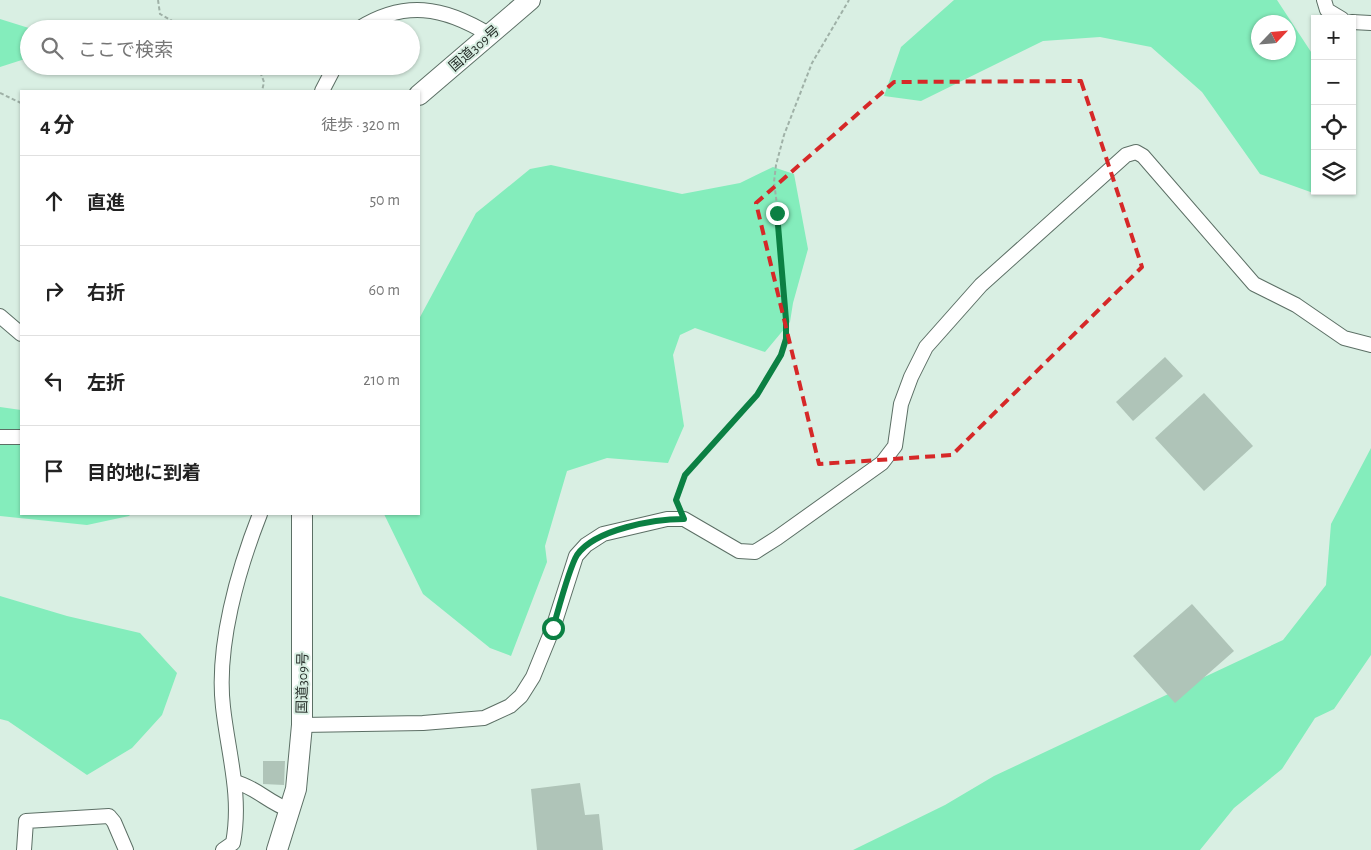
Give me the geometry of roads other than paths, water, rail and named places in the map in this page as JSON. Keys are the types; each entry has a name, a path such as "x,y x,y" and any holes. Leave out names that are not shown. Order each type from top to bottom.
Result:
{"highway":[{"name":"国道309号","path":"420,95 530,0"},
{"name":"国道309号","path":"277,850 296,789 302,725 302,515"}],"street":[{"path":"1324,0 1327,10 1335,15"},
{"path":"371,20 388,8 404,1 420,1 457,15 490,35"},
{"path":"1356,22 1371,23"},
{"path":"323,90 330,75"},
{"path":"302,725 423,723 484,718 500,712 521,696 533,677 553,628 576,556 586,545 603,534 667,519 684,519 725,545 739,551 756,552 882,463 895,446 901,404 910,377 926,347 981,284 1126,155 1136,152 1143,156 1254,284 1296,305 1344,338 1371,345"},
{"path":"0,316 20,333"},
{"path":"0,437 20,437"},
{"path":"223,850 233,843 238,810 223,706 224,664 229,611 245,552 260,515"},
{"path":"235,782 247,785 277,806 290,810"},
{"path":"24,850 26,821 109,816 114,822 126,850"}]}
